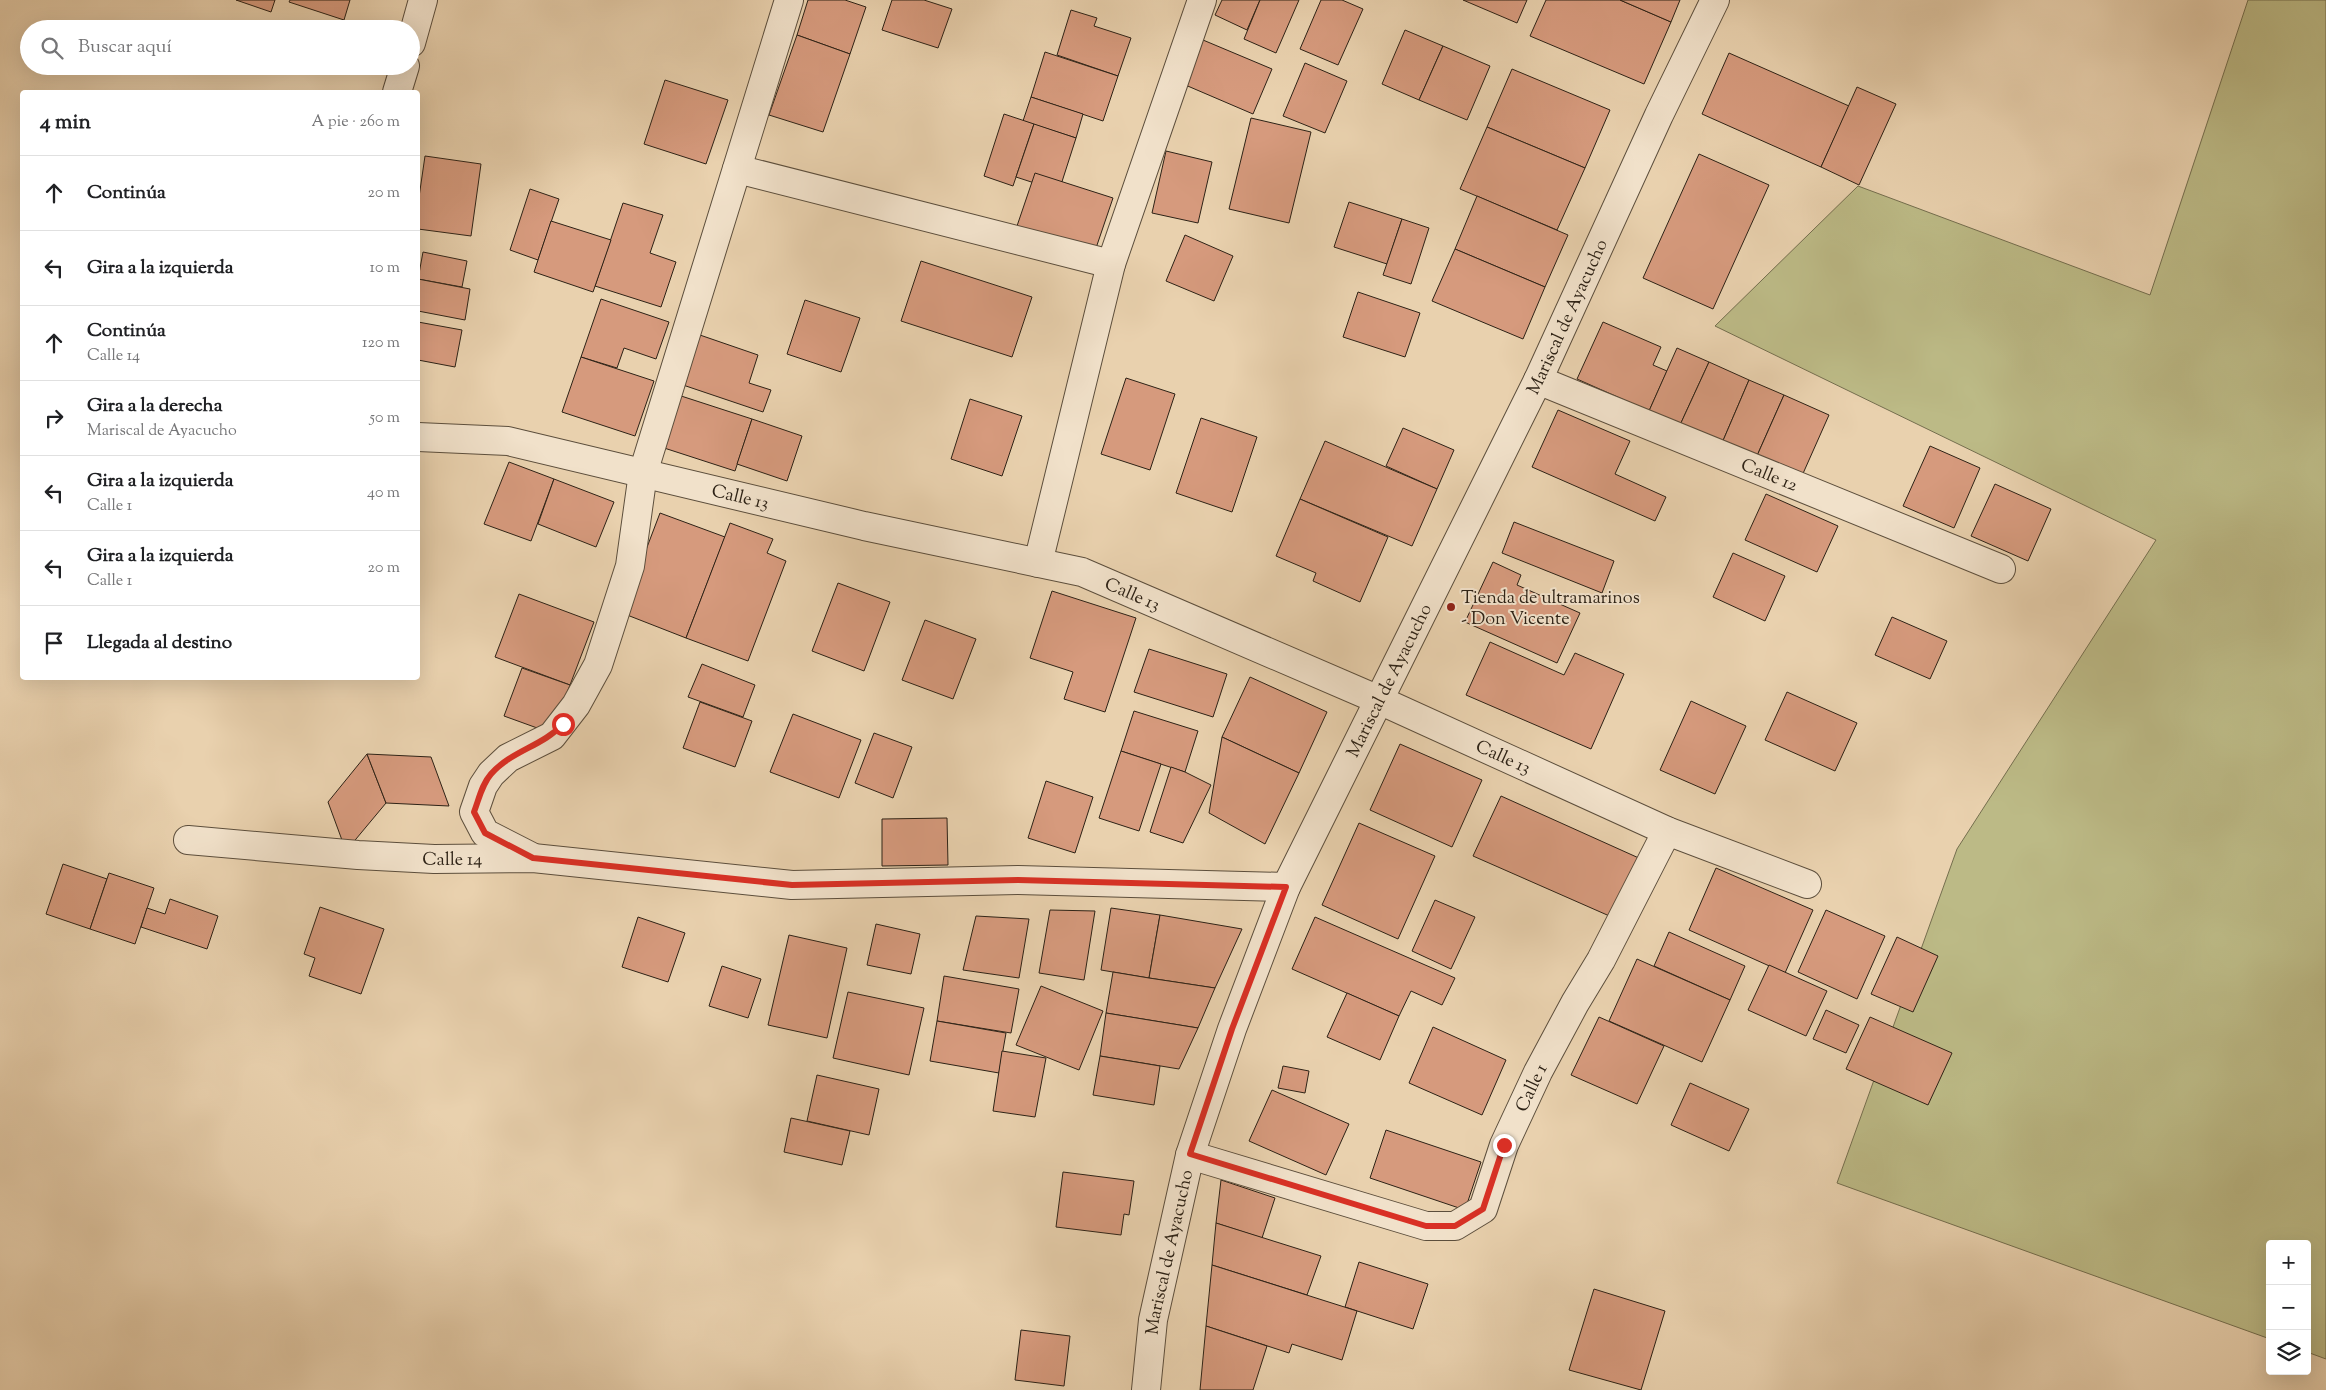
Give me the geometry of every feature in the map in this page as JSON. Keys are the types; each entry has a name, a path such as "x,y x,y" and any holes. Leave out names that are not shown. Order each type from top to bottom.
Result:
{"street":[{"path":"418,20 424,0"},
{"path":"533,858 485,833 474,812 483,786 490,774 508,758 552,736 576,705 598,665 630,566 643,473 789,0"},
{"path":"1038,563 1111,264 1202,0"},
{"name":"Mariscal de Ayacucho","path":"1146,1390 1154,1320 1190,1154 1232,1029 1286,887 1538,380 1659,115 1716,0"},
{"path":"398,90 402,75"},
{"path":"737,169 1111,264"},
{"name":"Calle 12","path":"1538,380 2002,569"},
{"name":"Calle 13","path":"420,437 508,441 864,526 1082,572 1379,700 1667,831 1807,884"},
{"name":"Calle 1","path":"1190,1154 1426,1226 1455,1226 1483,1209 1504,1145 1538,1072 1575,1003 1601,960 1667,831"},
{"name":"Calle 14","path":"188,840 358,855 434,859 533,858 792,885 1018,880 1286,887"}],"shaded area":[{"path":"2248,0 2326,0 2326,1359 2311,1353 2311,1240 2266,1240 2266,1338 1837,1183 1957,849 2156,540 1715,326 1858,186 2150,295"}],"building":[{"path":"236,0 275,0 271,12"},
{"path":"290,0 350,0 344,20 289,2"},
{"path":"808,0 845,0 866,7 850,54 797,35"},
{"path":"892,0 924,0 952,9 938,48 882,30"},
{"path":"1222,0 1260,0 1247,30 1215,15"},
{"path":"1260,0 1299,0 1276,53 1244,39"},
{"path":"1321,0 1342,0 1363,9 1338,65 1300,49"},
{"path":"1463,0 1527,0 1517,23"},
{"path":"1546,0 1620,0 1671,22 1644,84 1530,36"},
{"path":"1620,0 1680,0 1671,22"},
{"path":"1071,10 1097,18 1094,26 1131,38 1118,76 1057,55"},
{"path":"1405,30 1443,46 1419,100 1382,84"},
{"path":"797,35 850,54 823,132 769,115"},
{"path":"1203,40 1272,69 1253,114 1183,84"},
{"path":"1443,46 1490,66 1467,120 1419,100"},
{"path":"1045,52 1118,76 1103,121 1031,97"},
{"path":"1729,53 1849,106 1821,167 1702,114"},
{"path":"1305,63 1347,81 1325,133 1283,116"},
{"path":"1512,69 1610,110 1585,168 1487,127"},
{"path":"665,80 728,100 706,164 644,144"},
{"path":"1857,87 1896,104 1859,185 1821,167"},
{"path":"1031,97 1083,114 1076,138 1023,121"},
{"path":"1004,114 1034,124 1013,186 984,176"},
{"path":"1251,118 1311,132 1289,223 1229,209"},
{"path":"1034,124 1076,138 1059,191 1016,177"},
{"path":"1487,127 1585,168 1557,230 1460,189"},
{"path":"1166,151 1212,162 1198,223 1152,213"},
{"path":"1699,154 1769,185 1713,309 1643,278"},
{"path":"425,156 481,164 471,236 420,229 420,190"},
{"path":"1035,173 1113,198 1095,251 1017,226"},
{"path":"530,189 559,199 538,260 510,250"},
{"path":"1477,196 1568,235 1545,287 1455,249"},
{"path":"1349,202 1402,219 1387,264 1334,247"},
{"path":"623,203 663,215 650,253 676,262 661,307 595,286"},
{"path":"1402,219 1429,228 1411,284 1383,275"},
{"path":"551,221 611,240 593,292 534,272"},
{"path":"1185,235 1233,256 1214,301 1166,281"},
{"path":"1455,249 1545,287 1523,339 1432,301"},
{"path":"423,252 467,261 462,287 420,279"},
{"path":"921,261 1032,297 1012,357 901,321"},
{"path":"420,279 470,289 465,320 420,311"},
{"path":"1358,292 1420,313 1405,357 1343,337"},
{"path":"601,299 669,322 656,359 624,348 617,368 581,357"},
{"path":"805,300 860,318 841,372 787,354"},
{"path":"420,322 462,330 455,367 420,360"},
{"path":"1603,322 1661,347 1653,365 1667,371 1649,411 1577,379"},
{"path":"697,334 758,355 749,383 771,390 763,412 680,384"},
{"path":"1677,348 1709,362 1680,425 1649,411"},
{"path":"581,357 654,381 635,436 562,412"},
{"path":"1709,362 1749,380 1722,443 1680,425"},
{"path":"1126,378 1175,394 1150,470 1101,454"},
{"path":"1749,380 1784,395 1756,458 1722,443"},
{"path":"675,394 752,419 735,471 658,446"},
{"path":"1784,395 1829,415 1801,478 1756,458"},
{"path":"970,399 1022,416 1002,476 951,459"},
{"path":"1558,410 1630,441 1615,474 1666,497 1655,521 1532,467"},
{"path":"1201,418 1257,437 1232,512 1176,493"},
{"path":"752,419 802,436 787,481 737,464"},
{"path":"1403,428 1454,450 1437,489 1386,466"},
{"path":"1325,441 1437,489 1412,546 1300,499"},
{"path":"1930,446 1980,468 1954,528 1903,506"},
{"path":"509,462 554,479 531,541 484,524"},
{"path":"554,479 614,502 596,547 538,524"},
{"path":"1995,484 2051,509 2028,561 1971,536"},
{"path":"1766,494 1838,526 1817,572 1745,540"},
{"path":"1300,499 1388,537 1360,602 1313,581 1316,573 1276,556"},
{"path":"660,513 725,537 686,638 622,613"},
{"path":"1514,522 1614,561 1602,593 1502,553"},
{"path":"730,523 773,539 767,553 786,561 748,661 686,638"},
{"path":"1733,553 1785,576 1765,621 1713,597"},
{"path":"1493,562 1521,575 1517,585 1580,613 1557,663 1465,622"},
{"path":"838,583 890,602 864,671 812,651"},
{"path":"1052,591 1136,618 1105,712 1064,699 1073,672 1030,658"},
{"path":"519,594 594,622 570,685 495,657"},
{"path":"1892,617 1947,641 1930,679 1875,655"},
{"path":"925,620 976,639 953,699 902,680"},
{"path":"1490,642 1564,675 1575,653 1624,674 1591,749 1466,695"},
{"path":"1149,649 1227,674 1213,717 1134,692"},
{"path":"702,664 755,685 743,717 688,697"},
{"path":"522,668 570,685 551,733 504,716"},
{"path":"1250,677 1327,712 1299,773 1222,737"},
{"path":"1787,692 1857,723 1835,771 1765,740"},
{"path":"1691,701 1746,726 1715,794 1660,770"},
{"path":"700,702 752,721 735,767 683,748"},
{"path":"1134,711 1198,731 1185,772 1121,751"},
{"path":"793,714 861,740 839,798 770,772"},
{"path":"874,733 912,747 893,798 855,783"},
{"path":"1222,737 1299,773 1265,844 1209,813"},
{"path":"1400,744 1482,780 1452,847 1370,810"},
{"path":"1121,751 1161,764 1139,831 1099,818"},
{"path":"367,754 386,803 346,851 328,802"},
{"path":"367,754 431,757 449,806 386,803"},
{"path":"1171,767 1211,785 1183,843 1150,832"},
{"path":"1046,781 1093,797 1075,853 1028,838"},
{"path":"1501,796 1641,859 1614,918 1473,856"},
{"path":"947,818 948,865 882,866 882,819"},
{"path":"1359,823 1435,856 1398,939 1322,905"},
{"path":"63,864 107,879 90,929 46,914"},
{"path":"1716,868 1813,910 1785,973 1689,930"},
{"path":"109,873 154,888 135,944 90,929"},
{"path":"170,899 218,916 207,949 141,927 147,908 165,914"},
{"path":"1435,900 1475,917 1451,969 1412,951"},
{"path":"320,907 384,929 361,994 309,976 315,958 304,954"},
{"path":"1111,908 1160,915 1149,978 1101,970"},
{"path":"1050,910 1095,911 1084,980 1039,973"},
{"path":"1826,910 1885,936 1857,999 1798,972"},
{"path":"1160,915 1242,929 1215,988 1149,978"},
{"path":"976,916 1029,919 1019,978 963,970"},
{"path":"638,917 685,933 668,982 622,967"},
{"path":"1315,917 1455,978 1442,1005 1411,991 1399,1016 1292,969"},
{"path":"876,924 920,934 911,974 867,965"},
{"path":"1669,932 1745,966 1730,1000 1654,966"},
{"path":"789,935 847,948 827,1038 768,1025"},
{"path":"1897,937 1938,956 1913,1012 1871,994"},
{"path":"1637,959 1730,1000 1702,1062 1609,1021"},
{"path":"1769,965 1827,991 1806,1036 1748,1010"},
{"path":"722,966 761,979 748,1018 709,1006"},
{"path":"1113,972 1215,988 1198,1028 1106,1013"},
{"path":"944,976 1019,989 1011,1033 937,1021"},
{"path":"1041,986 1103,1011 1079,1070 1016,1045"},
{"path":"848,992 924,1008 909,1075 833,1058"},
{"path":"1347,993 1399,1016 1380,1060 1327,1037"},
{"path":"1826,1010 1859,1025 1846,1053 1813,1039"},
{"path":"1106,1013 1198,1028 1179,1069 1100,1056"},
{"path":"1599,1017 1664,1046 1637,1104 1571,1075"},
{"path":"1870,1017 1952,1053 1928,1105 1846,1069"},
{"path":"937,1021 1006,1033 999,1073 930,1061"},
{"path":"1433,1027 1506,1060 1482,1115 1409,1083"},
{"path":"1002,1051 1046,1058 1035,1117 993,1111"},
{"path":"1100,1056 1160,1066 1154,1105 1093,1095"},
{"path":"1283,1066 1309,1071 1305,1093 1278,1088"},
{"path":"817,1075 879,1089 869,1135 807,1121"},
{"path":"1690,1083 1749,1109 1729,1151 1671,1125"},
{"path":"1272,1090 1349,1124 1326,1175 1249,1141"},
{"path":"791,1118 850,1131 842,1165 784,1152"},
{"path":"1386,1130 1481,1162 1465,1210 1370,1178"},
{"path":"1063,1172 1134,1181 1129,1215 1124,1214 1121,1235 1056,1227"},
{"path":"1221,1180 1275,1198 1262,1238 1216,1223"},
{"path":"1216,1223 1321,1256 1307,1295 1212,1265"},
{"path":"1359,1262 1428,1284 1413,1329 1345,1307"},
{"path":"1212,1265 1357,1311 1342,1360 1292,1344 1289,1353 1206,1326"},
{"path":"1594,1289 1665,1311 1641,1390 1569,1370"},
{"path":"1206,1326 1267,1346 1253,1390 1200,1390"},
{"path":"1021,1330 1070,1336 1064,1386 1015,1380"}],"place":[{"name":"Tienda de ultramarinos - Don Vicente","path":"1451,607"}],"route":[{"path":"563,724 552,736 508,758 490,774 483,786 474,812 480,827 485,833 533,858 792,885 1018,880 1286,887 1232,1029 1190,1154 1426,1226 1455,1226 1483,1209 1504,1145"}]}
